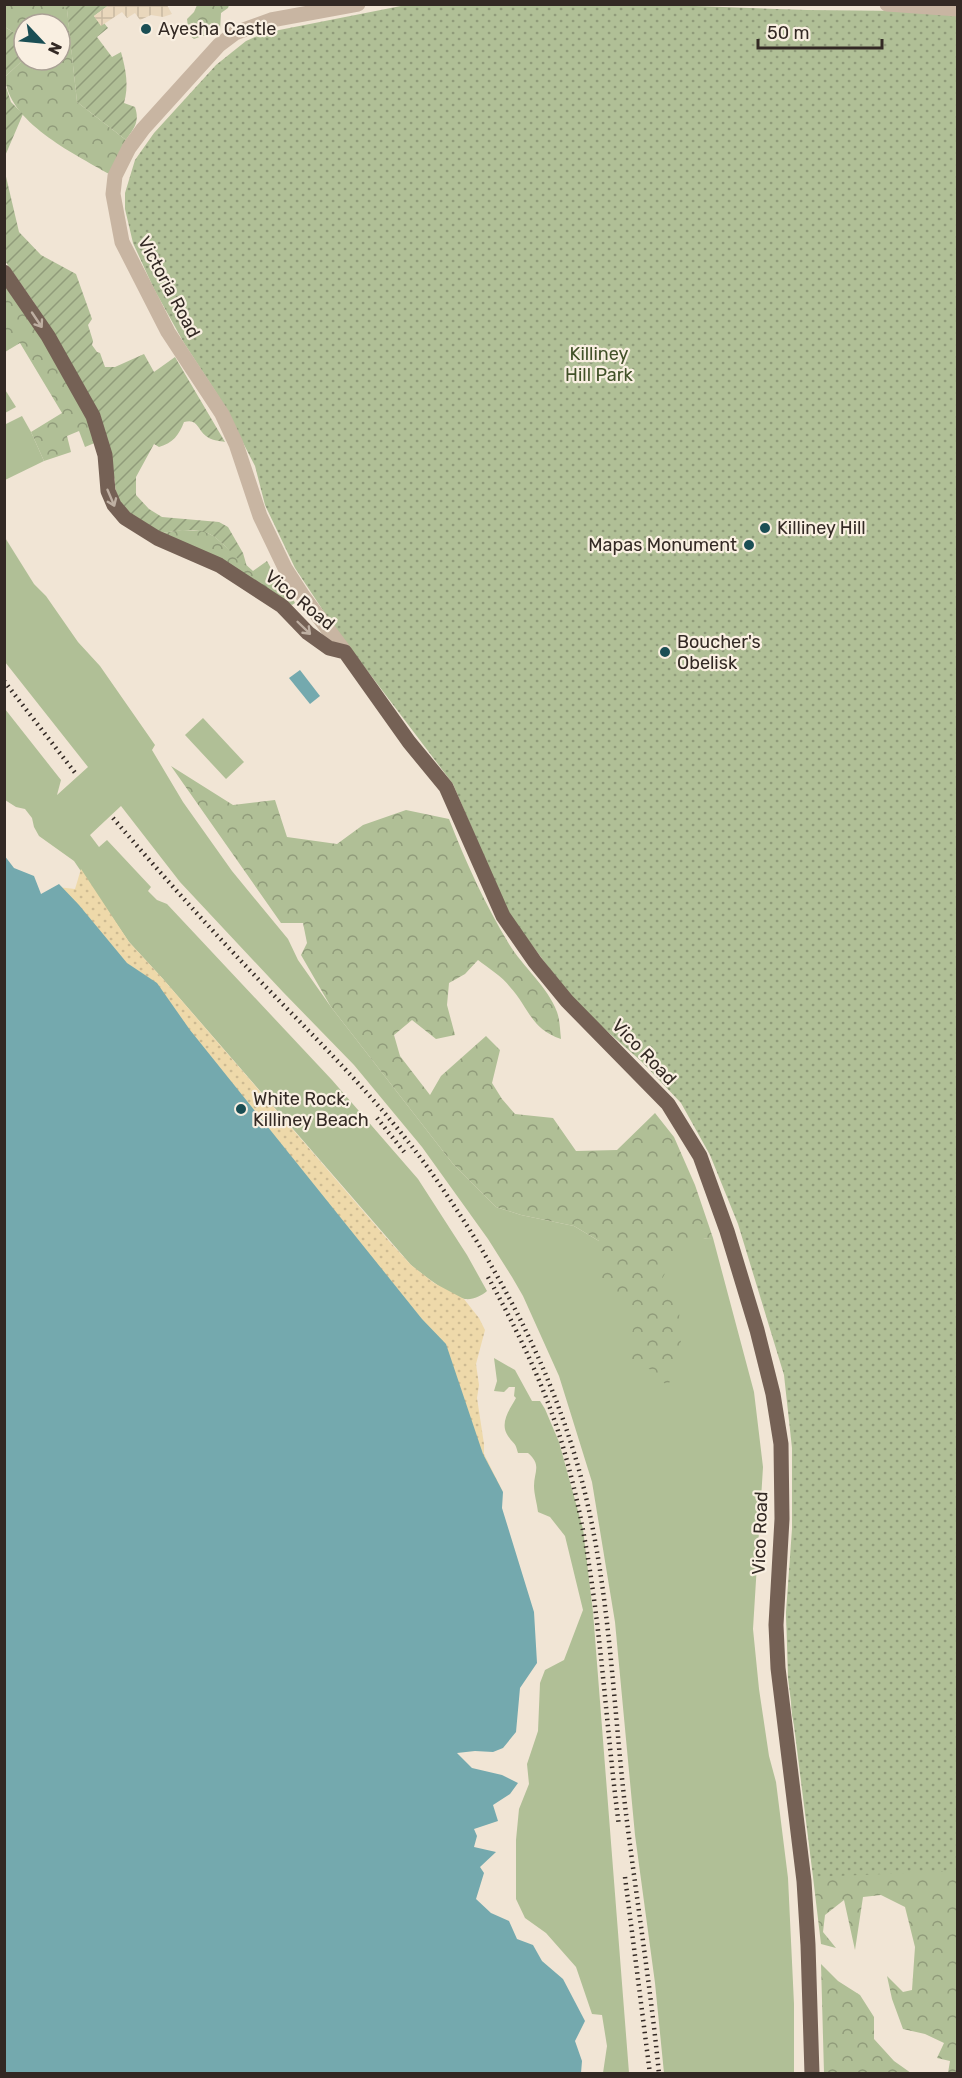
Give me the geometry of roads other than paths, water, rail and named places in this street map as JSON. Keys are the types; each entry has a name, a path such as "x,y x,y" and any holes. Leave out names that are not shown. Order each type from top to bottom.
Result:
{"main road":[{"name":"Vico Road","path":"4,272 48,336 93,416 105,455 108,491 114,506 125,518 157,538 219,565 282,606 308,633 328,648 345,652 409,742 446,787 502,916 567,1001 668,1104 700,1156 727,1231 757,1330 773,1394 781,1444 782,1519 776,1625 778,1668 804,1881 812,2073"}],"street":[{"name":"Victoria Road","path":"345,652 303,596 272,542 260,516 236,444 222,414 168,332 122,242 114,194 115,176 129,148 143,129 219,45 235,33 272,20 358,4"},
{"path":"887,4 957,9"}],"water":[{"path":"300,670 320,696 310,704 289,678"},
{"path":"4,855 14,868 34,876 41,894 59,884 127,963 157,983 190,1030 422,1319 446,1344 483,1454 503,1492 502,1508 534,1612 537,1663 520,1688 516,1732 503,1748 493,1752 457,1753 472,1768 502,1775 518,1783 510,1794 493,1805 498,1821 474,1829 477,1836 474,1847 496,1852 480,1867 484,1873 476,1899 491,1913 509,1921 517,1939 533,1945 542,1961 563,1979 585,2021 575,2041 582,2061 581,2073 5,2073"}],"railway":[{"path":"4,681 76,774"},
{"path":"113,818 223,942 378,1105 420,1157 486,1257 527,1333 544,1372 574,1452 600,1568 624,1797 659,2074"},
{"path":"377,1118 405,1153"},
{"path":"488,1277 523,1344 543,1390 560,1437 578,1506 594,1597 619,1826"},
{"path":"625,1877 650,2074"}],"place":[{"name":"Ayesha Castle","path":"146,29"},
{"name":"Killiney Hill","path":"765,528"},
{"name":"Mapas Monument","path":"749,545"},
{"name":"Boucher's Obelisk","path":"665,652"},
{"name":"White Rock, Killiney Beach","path":"241,1109"}],"park label":[{"name":"Killiney Hill Park","path":"599,364"}]}
